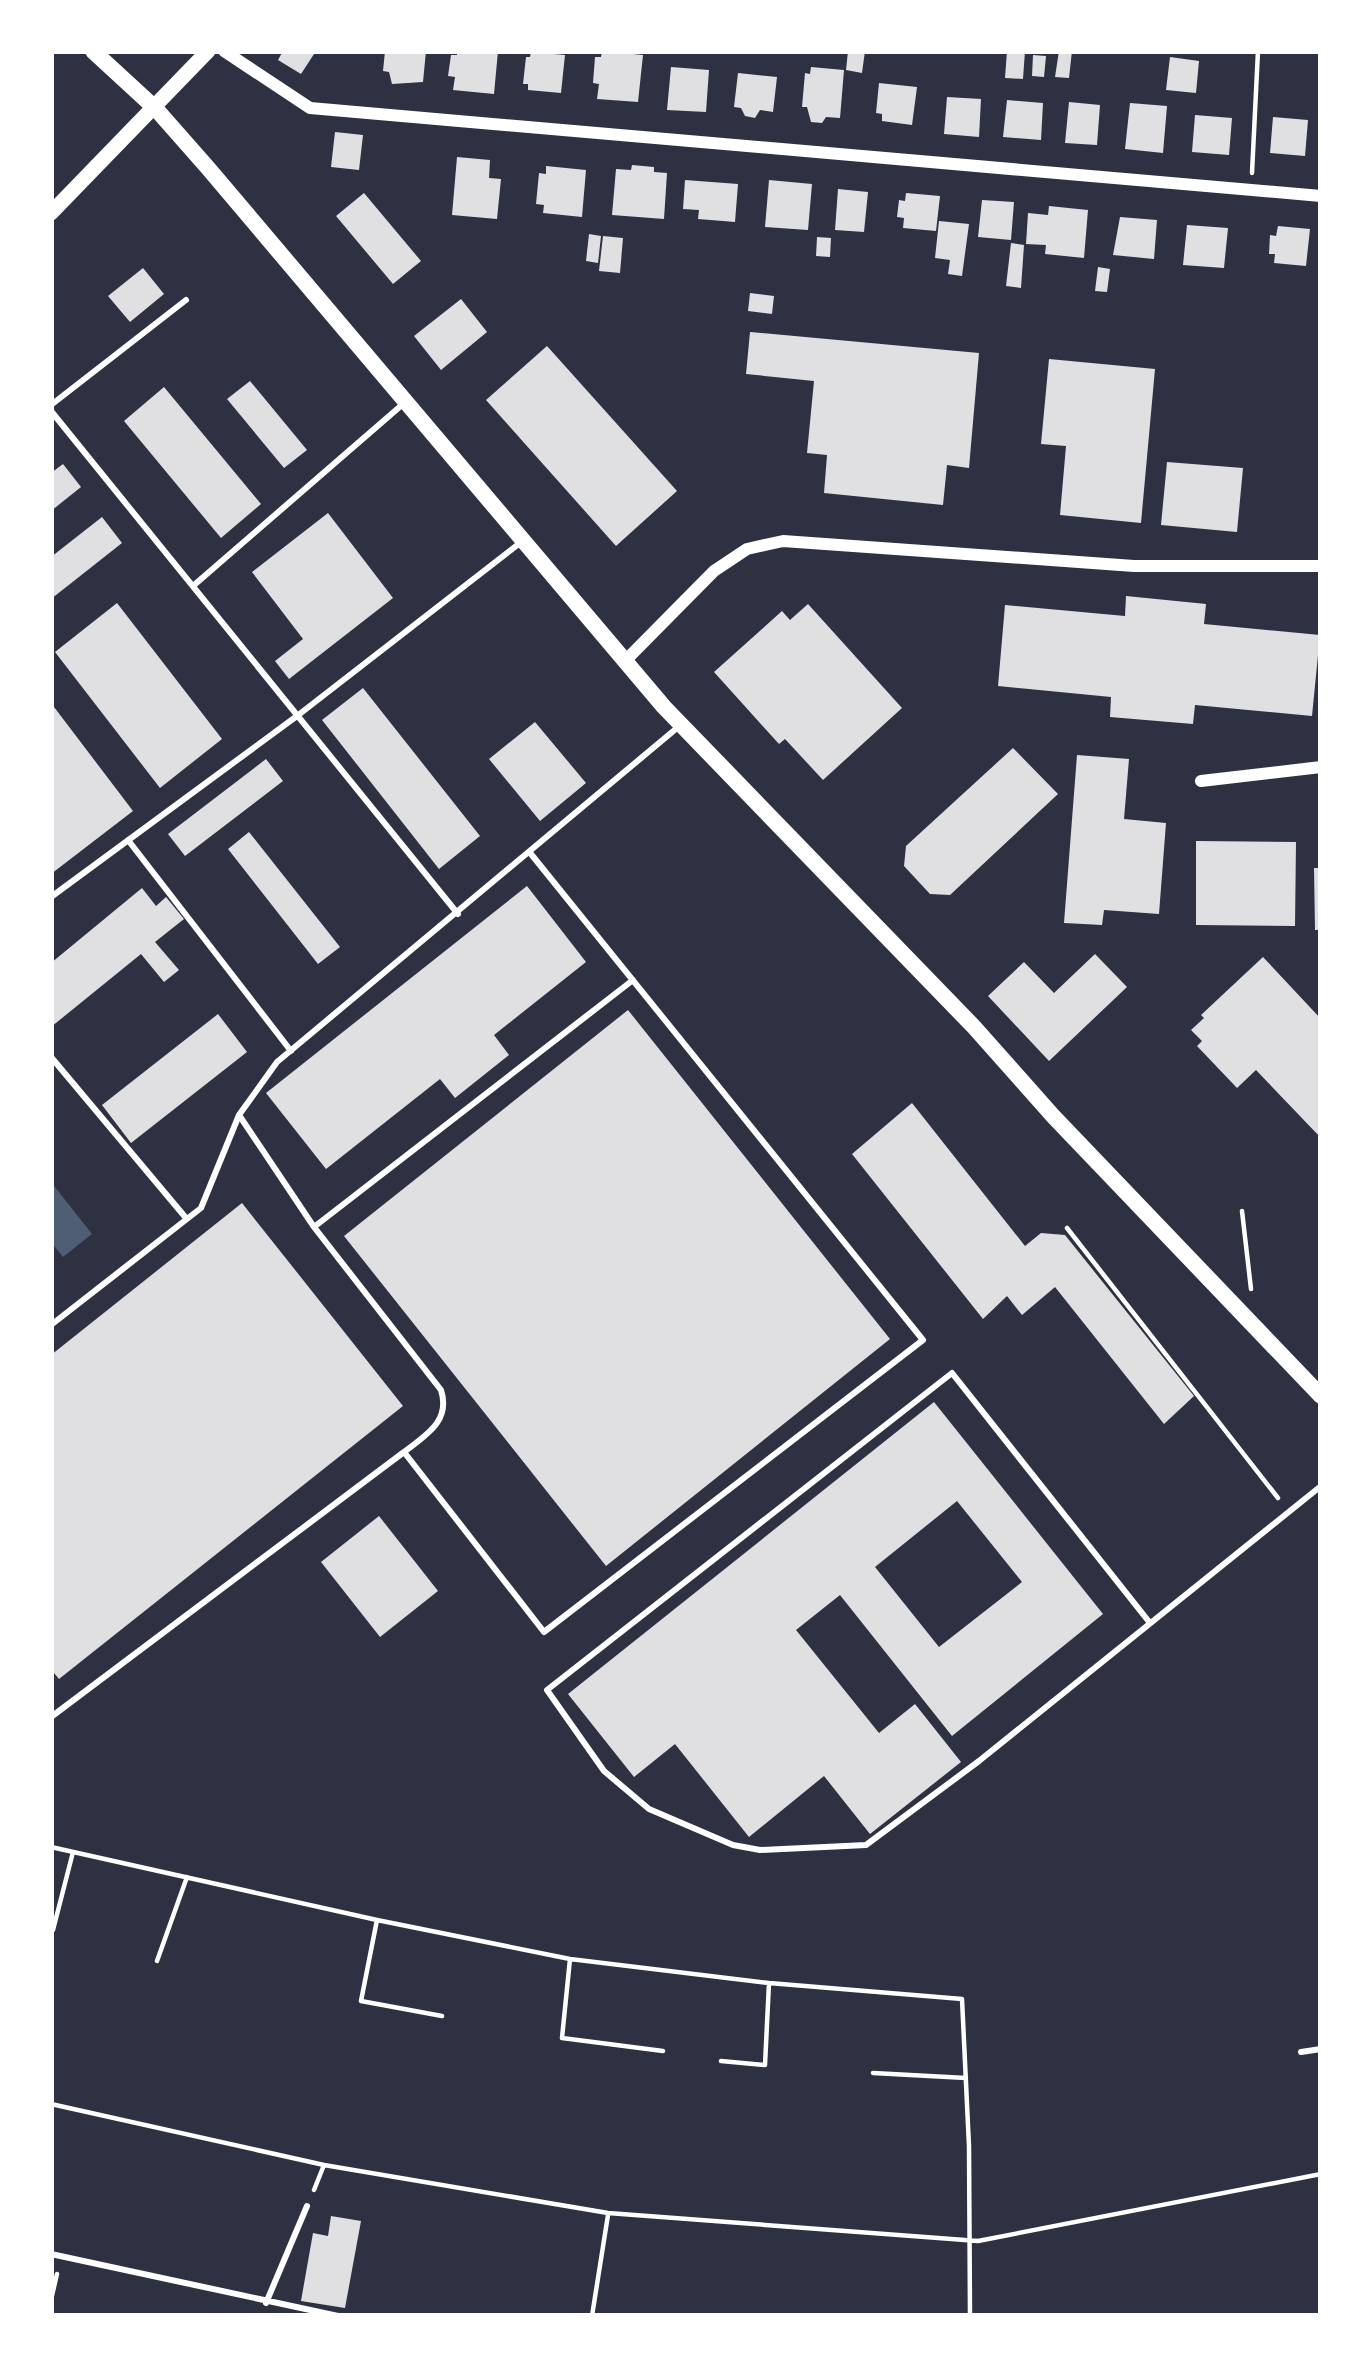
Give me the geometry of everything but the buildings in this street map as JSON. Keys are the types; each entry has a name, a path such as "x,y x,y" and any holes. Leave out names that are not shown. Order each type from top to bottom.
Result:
{"main road":[{"path":"93,51 156,109 681,724 1321,1396"}],"street":[{"path":"51,213 208,51"},
{"path":"224,51 310,108 1321,196"},
{"path":"625,661 714,571 747,548 784,542 1134,566 1321,566"},
{"path":"1201,781 1321,767"}],"lane":[{"path":"186,300 51,408 458,914"},
{"path":"193,586 405,402"},
{"path":"51,897 297,716 523,541"},
{"path":"51,1325 201,1208 239,1115 278,1062 681,724"},
{"path":"128,840 291,1051"},
{"path":"404,1452 544,1631 923,1340 531,854"},
{"path":"314,1227 633,980"},
{"path":"51,1057 186,1218"},
{"path":"51,1717 404,1452 442,1418 446,1403 441,1390 314,1227 239,1115"},
{"path":"1150,1623 952,1373 547,1690 604,1771 649,1809 733,1845 760,1850 866,1845 979,1761 1321,1486"},
{"path":"1300,2052 1321,2049"},
{"path":"266,2303 307,2206"},
{"path":"56,2256 338,2316"}],"path":[{"path":"1251,190 1258,51"},
{"path":"1242,1211 1255,1325"},
{"path":"1067,1228 1288,1512"},
{"path":"51,1847 570,1959 769,1983 962,1999 970,2316"},
{"path":"53,1930 73,1852"},
{"path":"158,1961 187,1876"},
{"path":"377,1920 361,2001 442,2016"},
{"path":"570,1959 562,2038 664,2051"},
{"path":"721,2061 765,2065 769,1983"},
{"path":"873,2072 966,2078"},
{"path":"51,2104 324,2165 608,2213 971,2241 1321,2174"},
{"path":"307,2206 324,2165"},
{"path":"592,2316 608,2213"},
{"path":"51,2300 56,2256"}],"water":[{"path":"51,1182 92,1234 63,1257 51,1242"}]}
